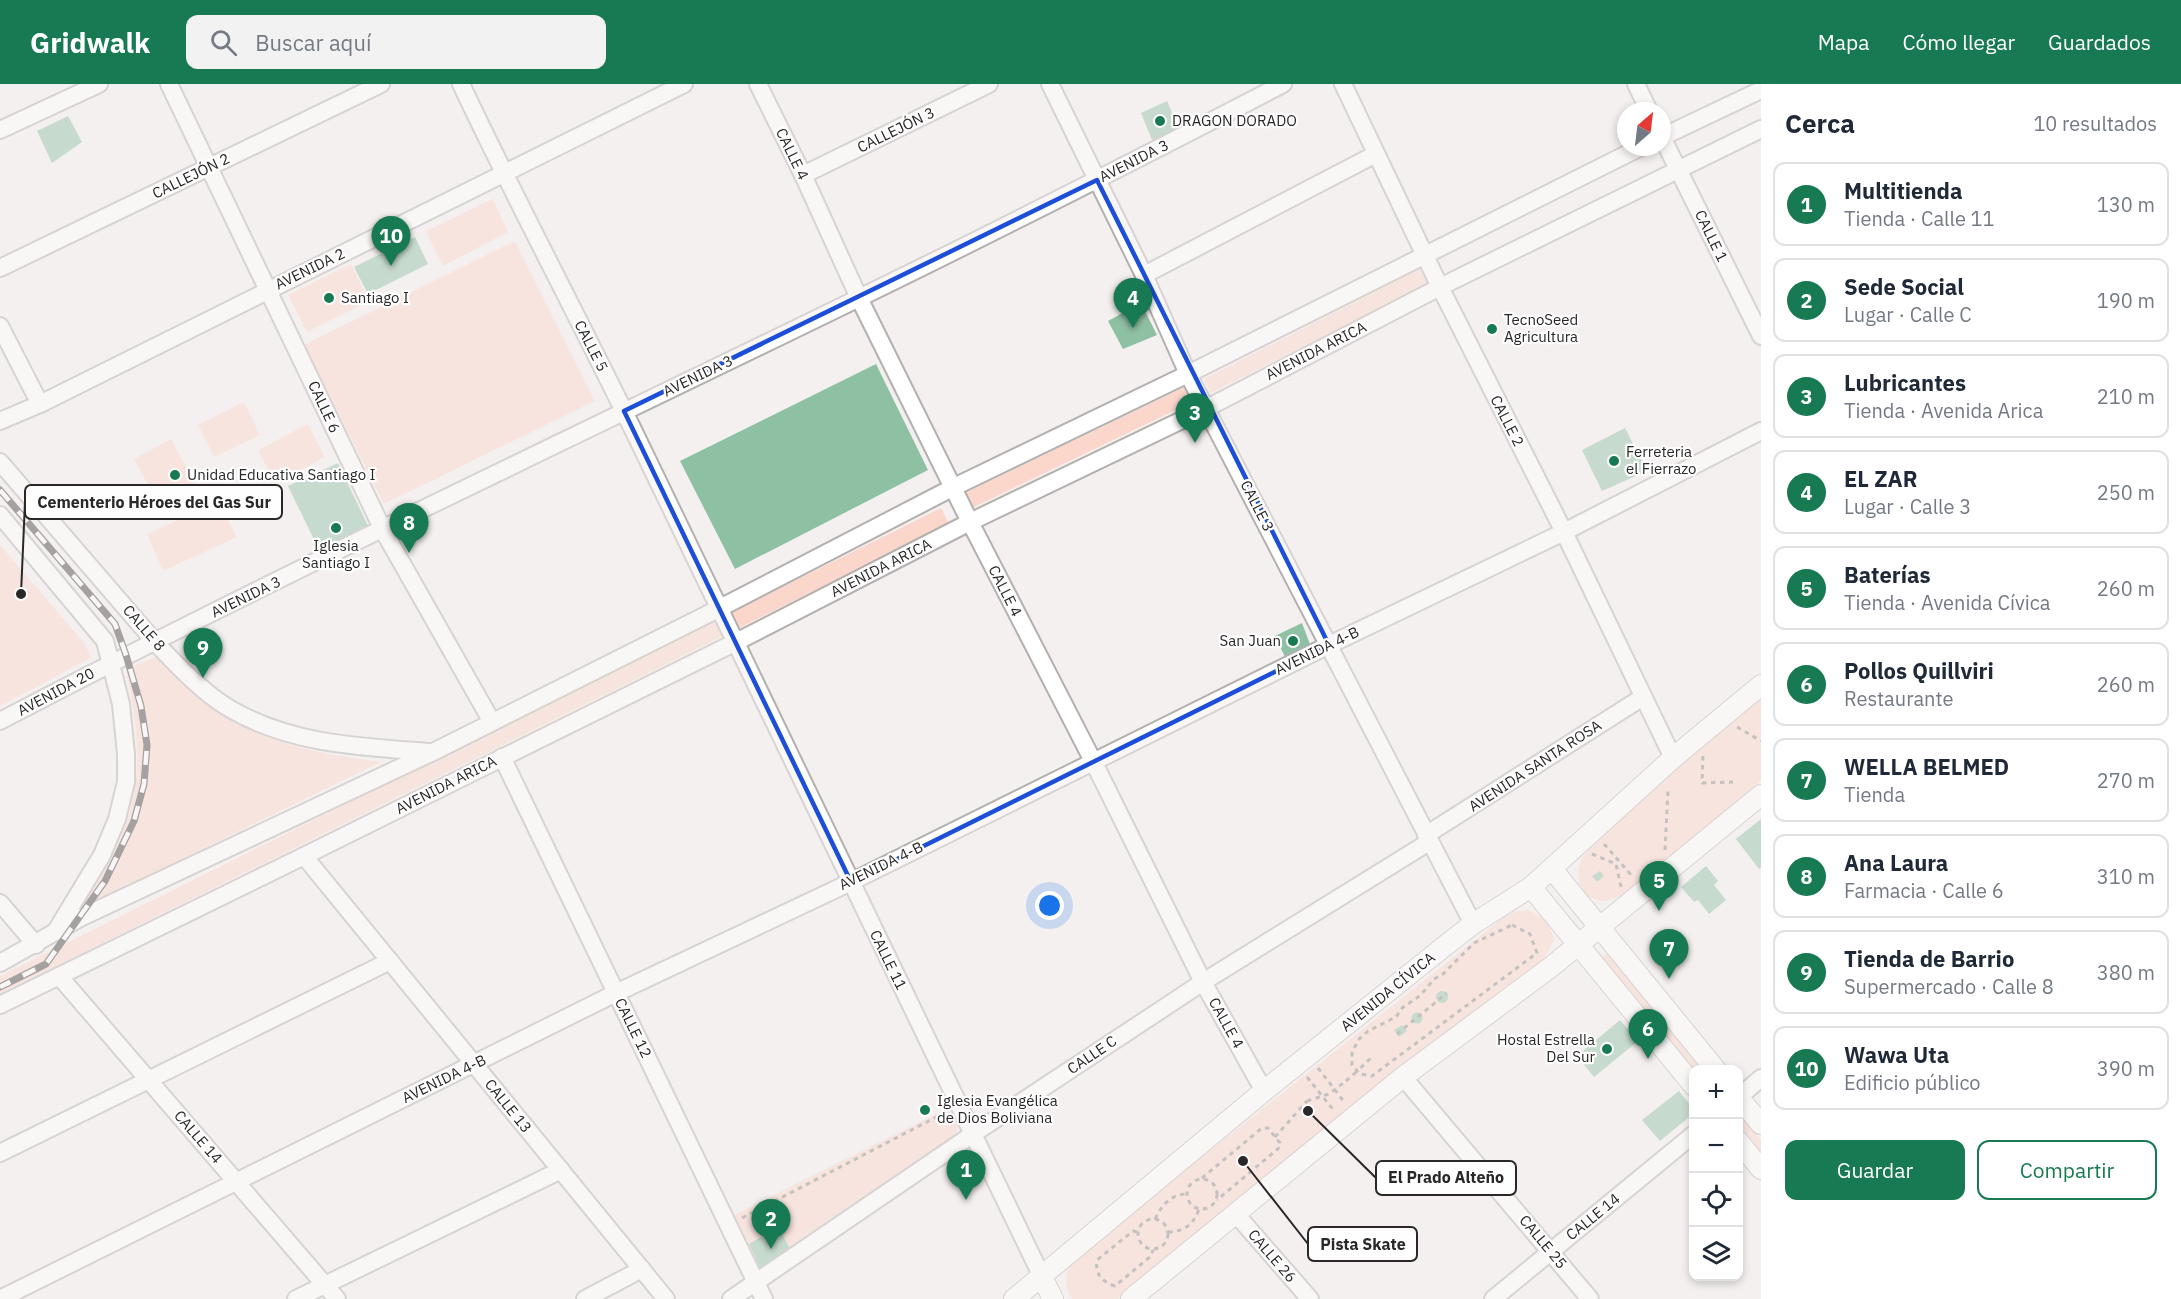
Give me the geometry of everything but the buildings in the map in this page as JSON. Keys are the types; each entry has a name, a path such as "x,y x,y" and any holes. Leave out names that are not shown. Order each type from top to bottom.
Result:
{"main road":[{"name":"AVENIDA CÍVICA","path":"1014,1299 1264,1091 1473,924 1531,887 1673,758 1761,685"},
{"path":"1131,1299 1403,1077 1600,927 1761,795"},
{"path":"1552,868 1712,1065"},
{"path":"1531,887 1689,1080"},
{"path":"1743,1102 1761,1124"},
{"path":"1743,1147 1761,1169"},
{"path":"1042,1277 1053,1299"}],"street":[{"path":"0,130 99,84"},
{"name":"CALLE 6","path":"169,84 211,167 383,530 492,722"},
{"name":"CALLEJÓN 2","path":"0,268 381,84"},
{"name":"CALLE 5","path":"461,84 736,642"},
{"name":"AVENIDA 2","path":"0,421 40,404 684,84"},
{"name":"CALLE 4","path":"758,84 952,488 1093,761 1203,982 1264,1091"},
{"name":"CALLEJÓN 3","path":"803,176 989,84"},
{"name":"CALLE 3","path":"1050,84 1144,275 1188,374 1473,924"},
{"name":"AVENIDA 3","path":"112,663 859,298 1097,180 1283,84"},
{"name":"CALLE 2","path":"1343,84 1440,287 1564,532 1673,758"},
{"path":"1636,84 1645,102"},
{"path":"1671,133 1761,90"},
{"name":"AVENIDA ARICA","path":"0,1005 736,642 970,522 1206,408 1440,287 1761,129"},
{"path":"1144,275 1376,154"},
{"name":"CALLE 1","path":"1671,155 1761,336"},
{"path":"0,963 36,945 80,918 433,752 952,488 1188,374 1623,156"},
{"path":"0,326 40,404"},
{"name":"AVENIDA 4-B","path":"1,1298 616,993 851,882 1329,645 1564,532 1761,431"},
{"name":"CALLE 8","path":"0,462 180,669 227,707 279,731 334,745 433,752"},
{"path":"0,515 105,641 122,704 126,782 117,819 102,855 55,933"},
{"name":"CALLE 11","path":"736,642 1042,1277"},
{"name":"AVENIDA 20","path":"0,721 112,663"},
{"name":"AVENIDA SANTA ROSA","path":"1428,838 1643,697"},
{"name":"CALLE 12","path":"502,757 764,1299"},
{"name":"CALLE C","path":"731,1299 973,1134 1203,982 1428,838"},
{"name":"CALLE 13","path":"304,856 666,1299"},
{"path":"0,903 36,945"},
{"path":"0,1153 390,961"},
{"name":"CALLE 14","path":"59,976 337,1299"},
{"name":"CALLE 25","path":"1403,1077 1590,1299"},
{"path":"1743,1094 1761,1078"},
{"name":"CALLE 14","path":"1493,1299 1689,1138"},
{"path":"296,1299 561,1170"},
{"name":"CALLE 26","path":"1235,1213 1310,1299"},
{"path":"585,1299 642,1269"}],"path":[{"path":"1733,724 1761,741"},
{"path":"1703,749 1702,783 1733,782"},
{"path":"1665,850 1668,790"},
{"path":"1604,844 1634,878"},
{"path":"1592,854 1616,864 1622,888"},
{"path":"1512,925 1530,934 1537,953 1381,1070 1372,1076 1360,1074 1352,1065 1351,1060 1358,1040 1368,1031 1396,1017 1402,1008 1421,995 1434,979 1443,974 1474,943 1512,925"},
{"path":"1397,1034 1447,993"},
{"path":"1275,1137 1308,1101 1329,1094 1372,1057"},
{"path":"1303,1061 1306,1075 1351,1121"},
{"path":"1303,1061 1316,1066 1351,1121"},
{"path":"728,1225 958,1105"},
{"path":"1262,1128 1268,1128 1275,1137 1280,1147 1216,1200 1210,1208 1199,1209 1190,1204 1186,1194 1190,1185 1202,1178 1262,1128"},
{"path":"1202,1178 1211,1181 1217,1189 1216,1200"},
{"path":"1155,1219 1166,1201 1186,1194"},
{"path":"1168,1232 1183,1230 1194,1219 1199,1209"},
{"path":"1155,1219 1163,1223 1168,1232 1166,1242 1153,1250 1143,1246 1137,1238 1141,1223 1155,1219"},
{"path":"1137,1232 1132,1231 1097,1260 1096,1272 1100,1278 1115,1286 1151,1256 1153,1250"}],"highlighted area":[{"path":"1097,180 1329,645 851,882 624,411"}],"shaded area":[{"path":"493,199 508,232 443,266 426,231"},
{"path":"515,241 595,401 384,504 304,345"},
{"name":"Santiago I","path":"351,264 369,301 307,332 288,295"},
{"path":"1420,269 1427,284 1211,393 1204,379"},
{"path":"1189,385 1196,400 970,509 963,494"},
{"path":"244,402 260,435 214,457 198,425"},
{"path":"308,424 325,457 275,483 258,450"},
{"path":"171,439 204,500 167,520 134,459"},
{"path":"219,501 237,537 163,571 147,534"},
{"path":"941,508 949,524 0,994 0,976"},
{"path":"0,545 85,644 91,658 0,706"},
{"path":"156,657 215,708 256,732 301,748 381,762 81,908 112,856 126,825 132,803 137,760 134,716 126,669"},
{"path":"1761,695 1761,781 1621,896 1603,901 1588,895 1580,884 1579,876 1584,855 1696,746"},
{"path":"1528,910 1545,921 1554,940 1543,961 1118,1299 1072,1299 1066,1280 1072,1260 1504,917 1517,911"},
{"path":"1609,953 1701,1065 1689,1065 1603,956"},
{"path":"952,1106 959,1125 950,1138 761,1266 734,1215"},
{"path":"1743,1118 1761,1140 1761,1154 1743,1131"}],"railway":[{"path":"0,490 115,624 141,706 147,745 144,784 134,821 105,881 46,964 0,987"}],"place":[{"name":"DRAGON DORADO","path":"1160,121"},
{"name":"Wawa Uta","path":"391,266"},
{"name":"Santiago I","path":"329,298"},
{"name":"EL ZAR","path":"1133,328"},
{"name":"TecnoSeed Agricultura","path":"1492,329"},
{"name":"Lubricantes","path":"1195,443"},
{"name":"Ferreteria el Fierrazo","path":"1614,461"},
{"name":"Unidad Educativa Santiago I","path":"175,475"},
{"name":"Iglesia Santiago I","path":"336,528"},
{"name":"Ana Laura","path":"409,553"},
{"name":"Cementerio Héroes del Gas Sur","path":"21,594"},
{"name":"San Juan","path":"1293,641"},
{"name":"Tienda de Barrio","path":"203,678"},
{"name":"Baterías","path":"1659,911"},
{"name":"WELLA BELMED","path":"1669,979"},
{"name":"Hostal Estrella Del Sur","path":"1607,1049"},
{"name":"Pollos Quillviri","path":"1648,1059"},
{"name":"Iglesia Evangélica de Dios Boliviana","path":"925,1110"},
{"name":"El Prado Alteño","path":"1308,1111"},
{"name":"Pista Skate","path":"1243,1161"},
{"name":"Multitienda","path":"966,1200"},
{"name":"Sede Social","path":"771,1249"}]}
